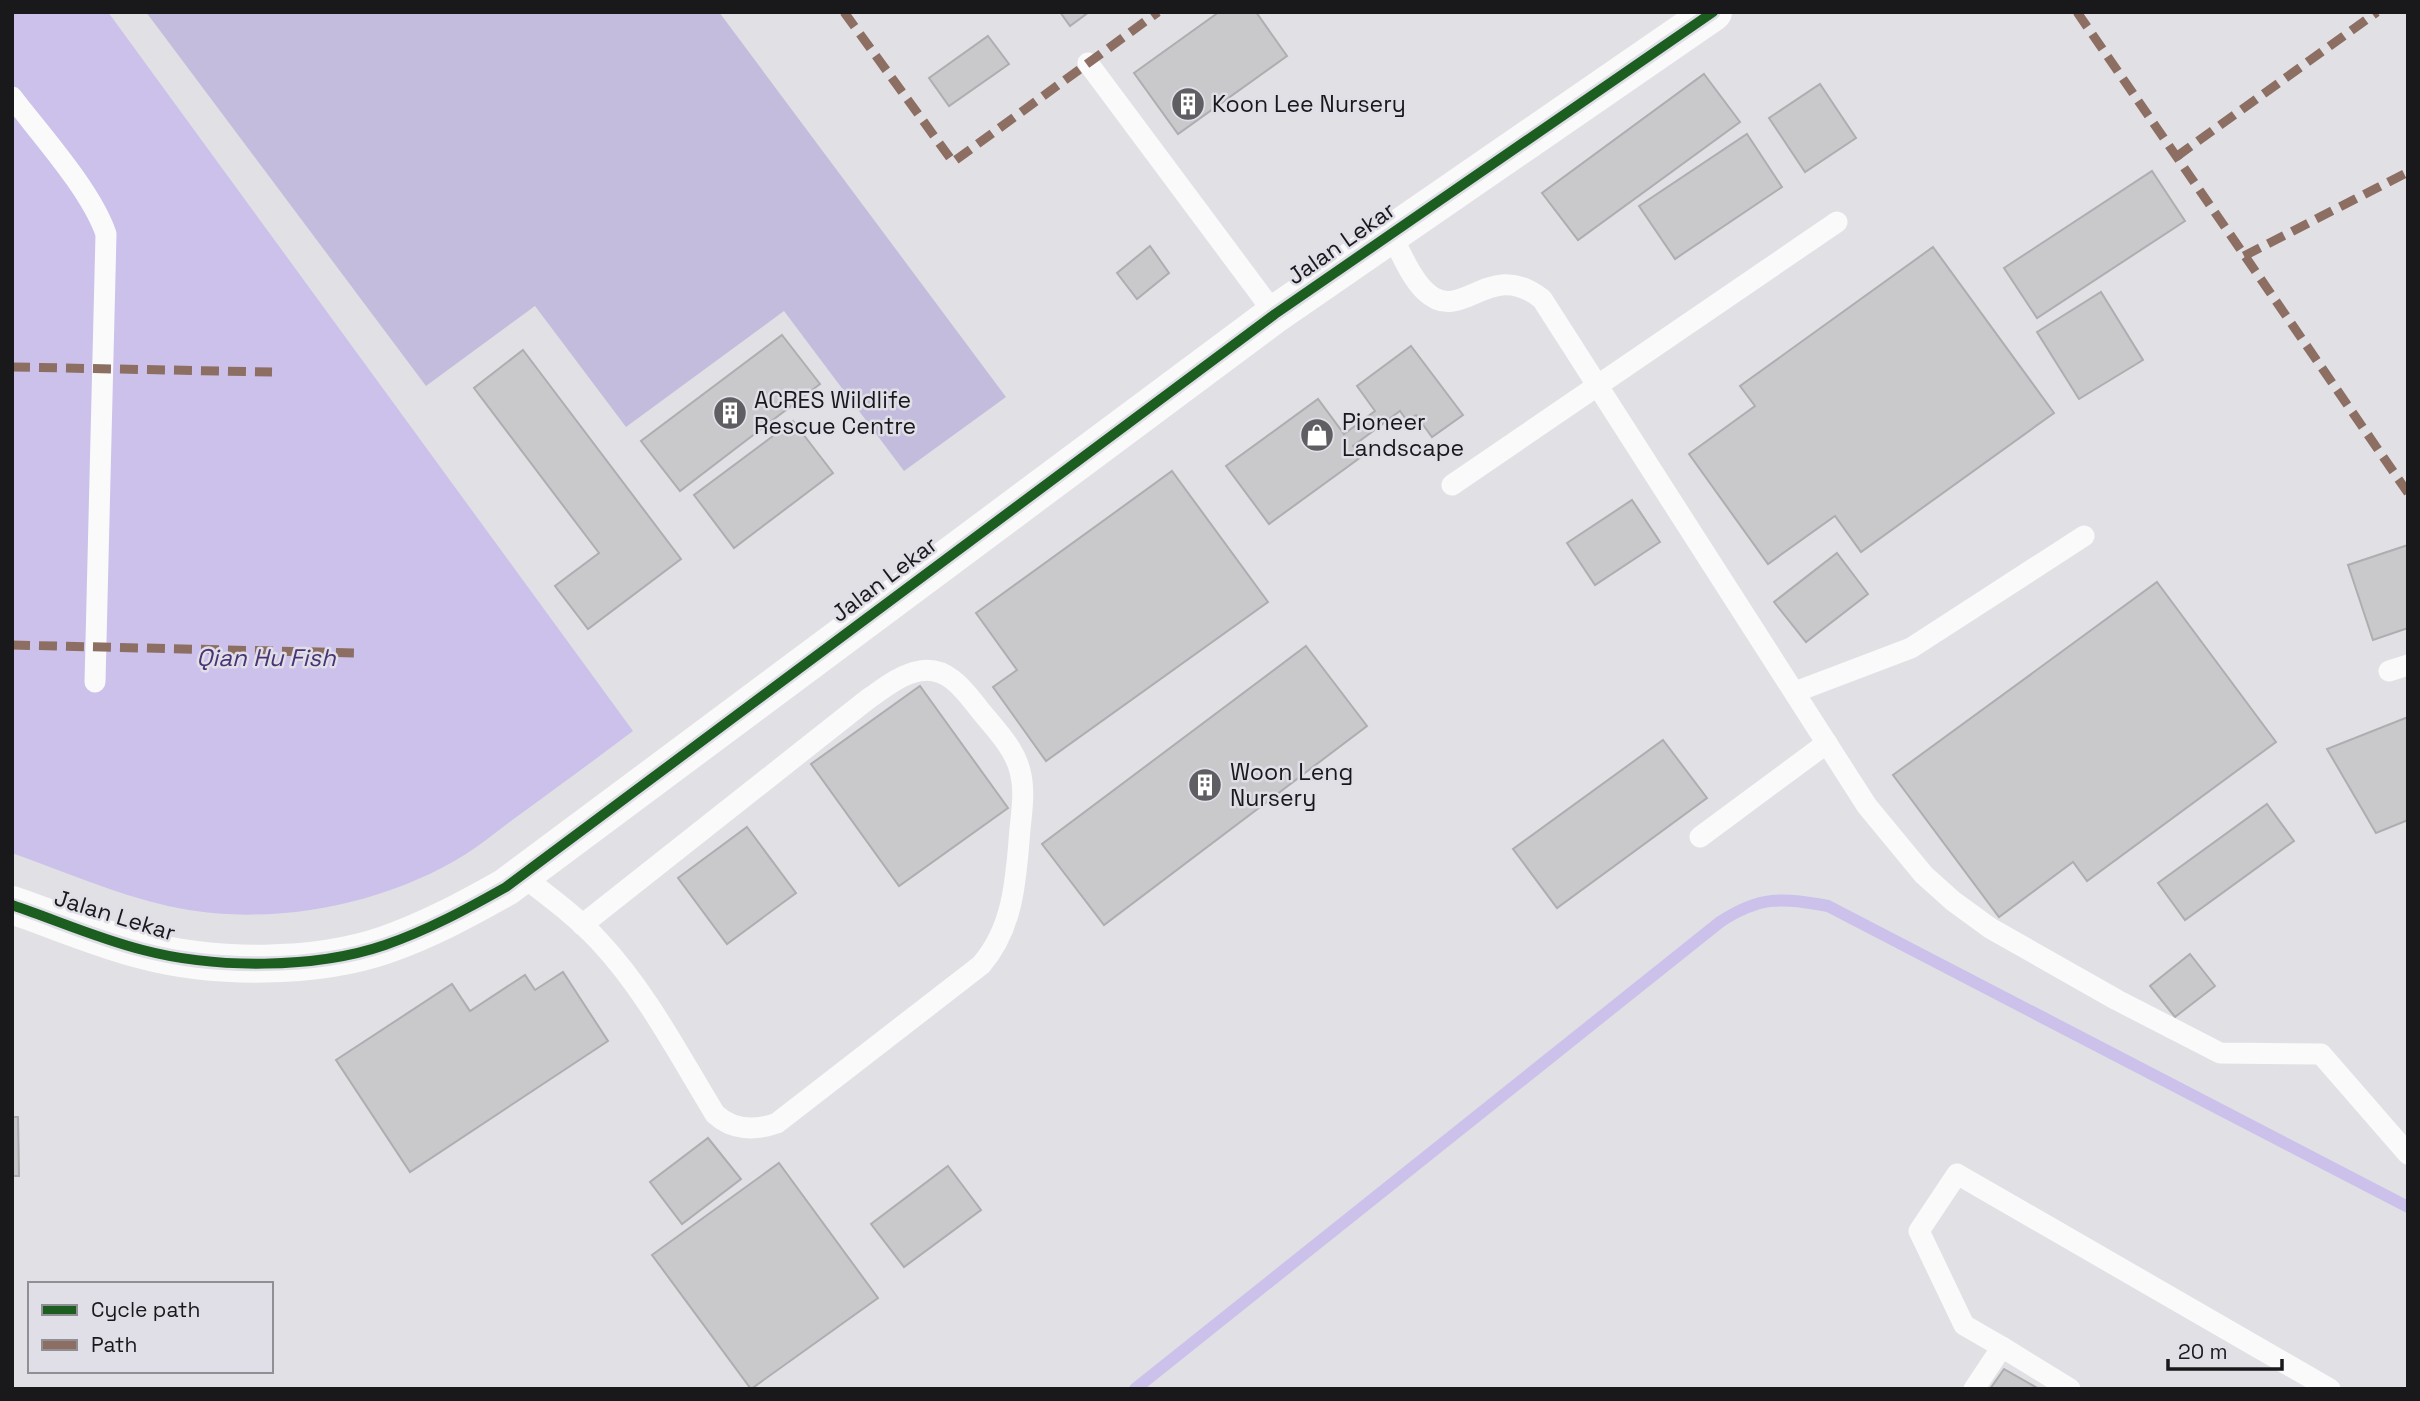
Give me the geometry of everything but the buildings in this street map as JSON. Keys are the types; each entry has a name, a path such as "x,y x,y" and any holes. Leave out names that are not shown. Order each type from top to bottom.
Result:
{"street":[{"name":"Jalan Lekar","path":"12,905 144,950 228,964 311,961 384,945 447,919 506,887 1275,314 1713,12"}],"lane":[{"path":"1088,63 1275,314"},
{"path":"12,97 90,200 106,234 95,682"},
{"path":"1452,485 1837,222"},
{"path":"1391,234 1417,282 1438,299 1456,301 1487,286 1515,284 1532,291 1551,310 1867,806 1924,875 1953,901 1990,928 2117,1000 2220,1053 2321,1054 2408,1154"},
{"path":"1795,692 1911,648 2084,536"},
{"path":"522,875 601,943 651,1008 715,1114 722,1121 736,1126 765,1127 777,1123 981,965 993,950 1011,907 1016,881 1023,787 1020,769 1012,752 955,681 934,670 919,671 902,677 868,699 582,925"},
{"path":"1700,837 1827,743"},
{"path":"2070,1389 1964,1325 1919,1231 1957,1174 2330,1389"},
{"path":"1973,1389 2002,1347"}],"shaded area":[{"path":"146,12 719,12 1006,397 904,471 784,311 626,427 535,306 426,386"}],"water":[{"name":"Qian Hu Fish","path":"12,12 108,12 633,731 466,854 433,872 360,900 322,908 244,915 205,912 148,901 12,853"}],"waterway":[{"path":"1135,1389 1720,922 1748,907 1772,901 1797,901 1828,906 2408,1207"}],"marked path":[{"path":"844,12 953,162 1158,12"},
{"path":"2077,12 2408,493"},
{"path":"2176,157 2377,12"},
{"path":"2244,256 2408,172"},
{"path":"12,367 272,372"},
{"path":"12,645 358,653"}],"cycle path":[{"path":"12,905 143,950 201,961 265,964 328,959 357,953 401,939 462,911 506,887 1275,314 1713,12"}],"place":[{"name":"Koon Lee Nursery","path":"1188,104"},
{"name":"ACRES Wildlife Rescue Centre","path":"730,413"},
{"name":"Pioneer Landscape","path":"1317,435"},
{"name":"Woon Leng Nursery","path":"1205,785"}]}
